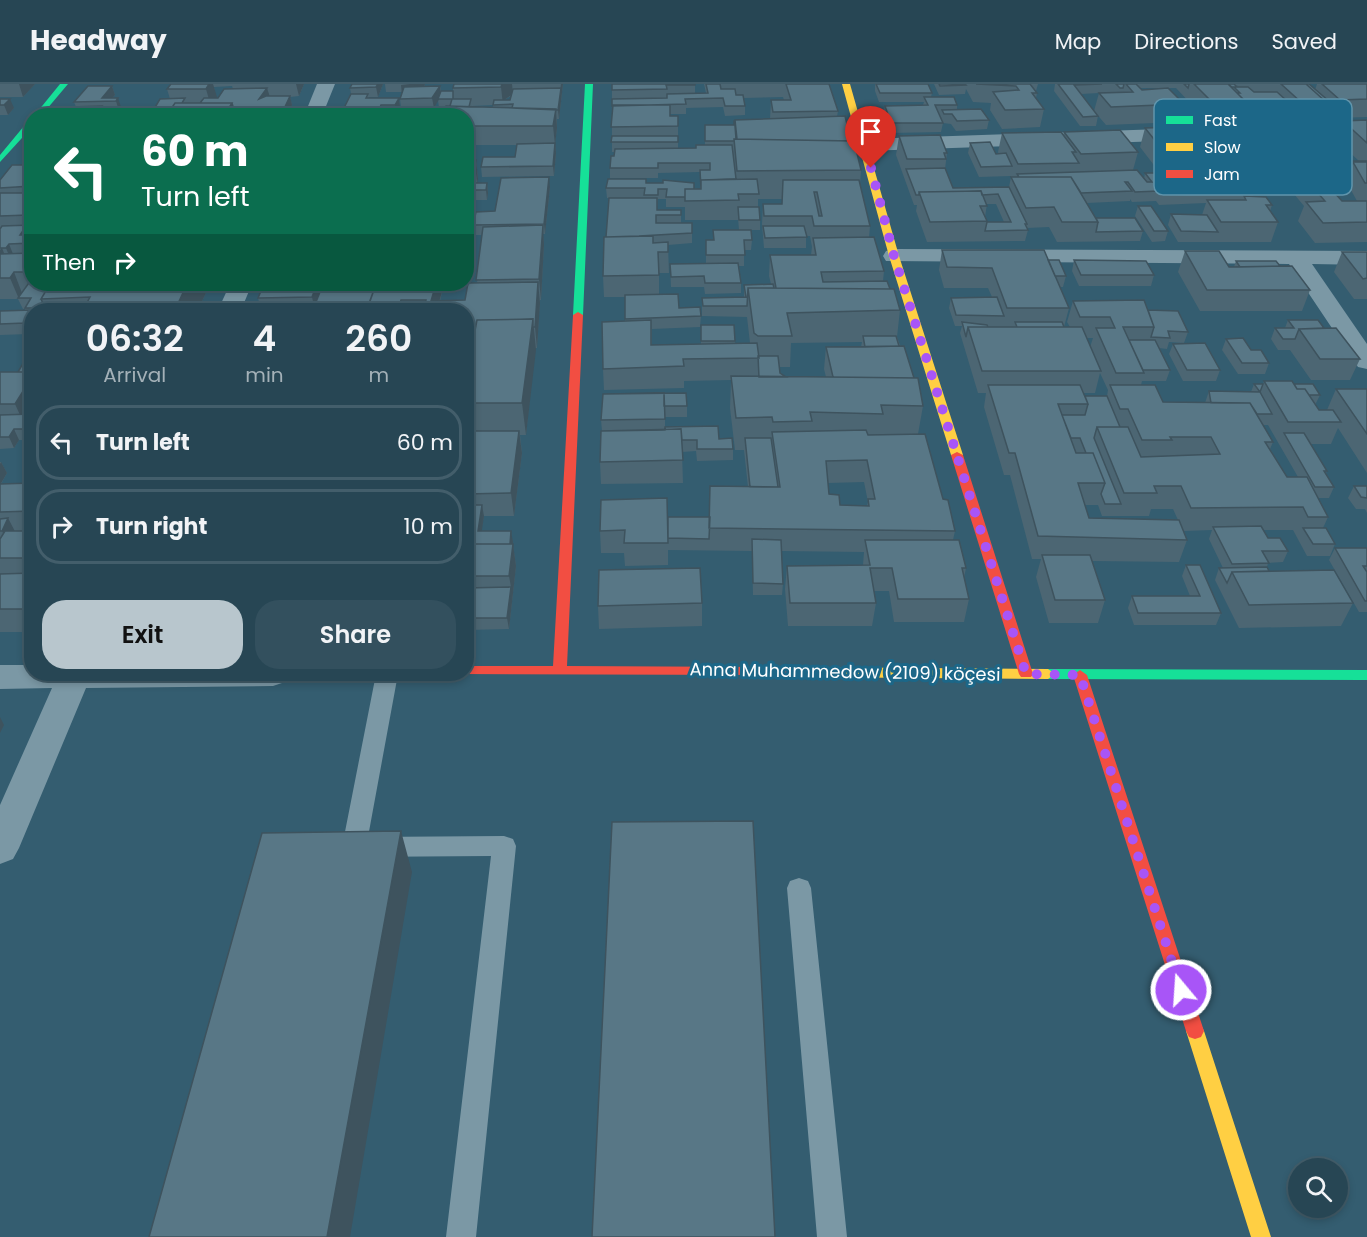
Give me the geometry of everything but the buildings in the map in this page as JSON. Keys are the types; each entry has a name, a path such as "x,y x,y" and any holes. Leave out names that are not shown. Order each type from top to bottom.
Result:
{"street":[{"path":"44,108 64,84"},
{"path":"316,108 326,84"},
{"path":"560,670 589,84"},
{"path":"846,84 865,145 894,256 1026,674"},
{"path":"1352,129 1367,128"},
{"path":"0,160 24,132"},
{"path":"865,145 1154,135"},
{"path":"894,256 1367,258"},
{"path":"1295,256 1367,362"},
{"name":"Anna Muhammedow (2109) köçesi","path":"474,671 1367,675"},
{"path":"1080,675 1261,1237"},
{"path":"0,677 24,676"},
{"path":"0,848 72,681"}],"lane":[{"path":"386,681 354,847 504,846 461,1237"},
{"path":"799,888 832,1237"}],"traffic: fast":[{"path":"44,108 64,84"},
{"path":"578,315 589,84"},
{"path":"0,160 24,132"},
{"path":"1048,674 1367,675"}],"traffic: slow":[{"path":"846,84 894,256 957,455"},
{"path":"791,672 1048,674"},
{"path":"1195,1031 1261,1237"}],"traffic: jam":[{"path":"560,670 578,315"},
{"path":"957,455 1026,674"},
{"path":"474,671 791,672"},
{"path":"1080,675 1195,1031"}],"route":[{"path":"871,168 894,256 1026,674 1080,675 1181,990"}]}
